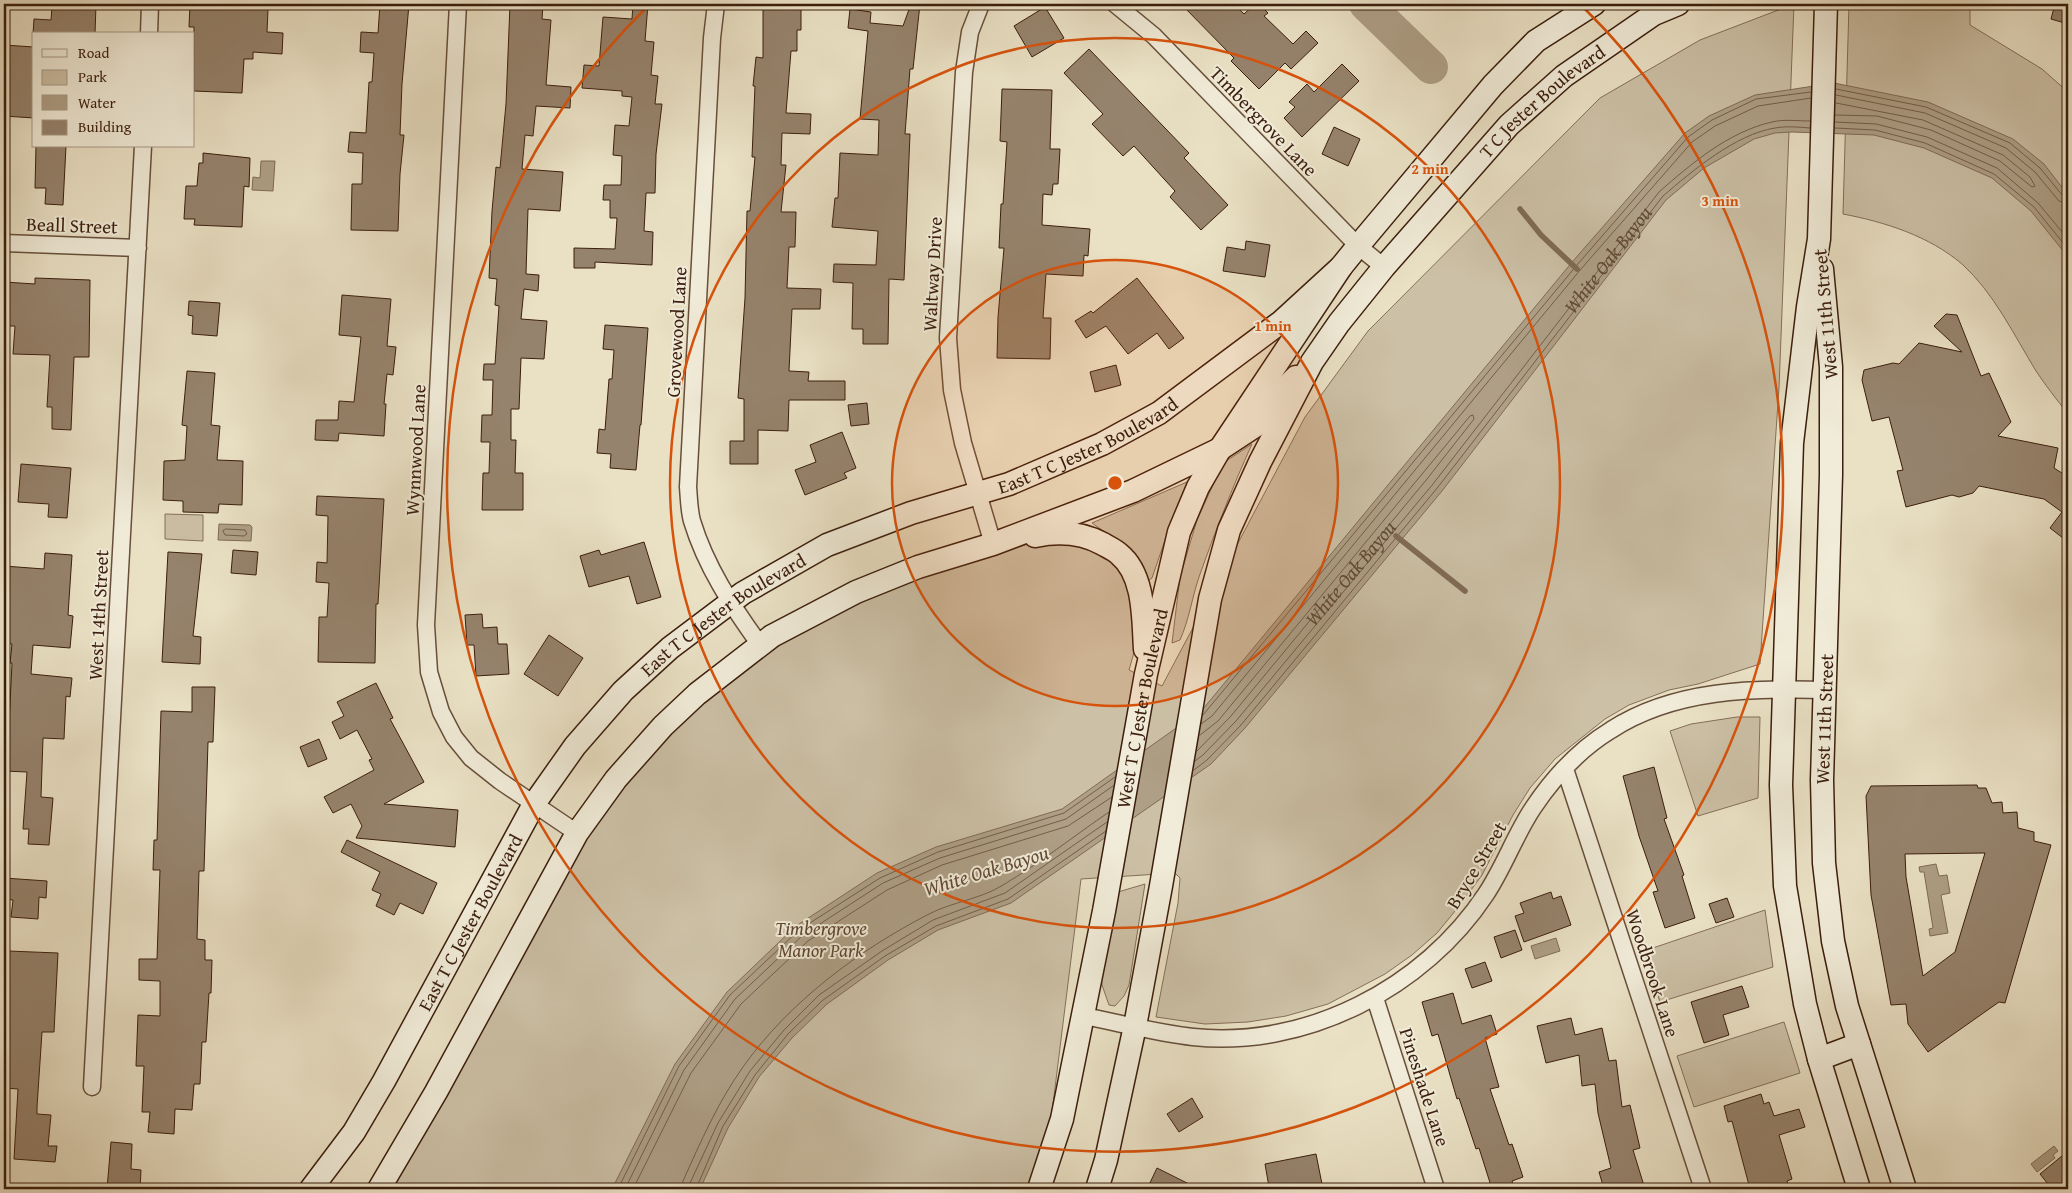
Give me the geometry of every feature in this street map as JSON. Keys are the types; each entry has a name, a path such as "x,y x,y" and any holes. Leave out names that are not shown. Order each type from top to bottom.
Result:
{"main road":[{"name":"T C Jester Boulevard","path":"1341,267 1450,134 1536,41 1594,4"},
{"name":"T C Jester Boulevard","path":"1312,362 1339,323 1384,268 1509,125 1564,76 1651,9 1678,4"},
{"name":"West 11th Street","path":"1826,4 1819,239 1808,307 1792,443 1782,785 1785,886 1805,1004 1819,1059 1859,1189"},
{"name":"West 11th Street","path":"1819,239 1832,368 1826,690 1822,780 1824,863 1833,941 1847,1006 1905,1189"},
{"name":"East T C Jester Boulevard","path":"311,1189 354,1132 384,1081 534,804 576,746 623,691 670,648 743,593 827,546 911,513 1009,484 1102,444 1160,412 1281,322 1341,267"},
{"name":"West T C Jester Boulevard","path":"1039,1189 1062,1119 1084,1016 1146,674 1178,532 1198,487 1220,448 1341,267"},
{"path":"379,1189 436,1092 577,833 616,779 663,726 697,694 760,645 856,592 918,567 993,544 1133,491 1220,448 1256,426 1269,404 1312,362"},
{"path":"1097,1189 1106,1160 1135,1026 1210,600 1229,530 1281,420 1312,362"},
{"path":"993,544 1053,532 1089,536 1120,554 1132,570 1142,604 1146,674"},
{"path":"1819,1059 1859,1044"}],"street":[{"path":"149,32 150,4"},
{"name":"Wynnwood Lane","path":"458,4 426,625 429,672 441,712 454,737 471,758 500,781 577,833"},
{"name":"Grovewood Lane","path":"716,4 712,38 688,487 692,519 708,565 730,603 760,645"},
{"name":"Waltway Drive","path":"981,4 970,32 964,72 948,338 952,390 963,443 993,544"},
{"name":"Timbergrove Lane","path":"1115,4 1154,36 1358,246 1384,268"},
{"name":"West 14th Street","path":"92,1087 143,148"},
{"name":"Beall Street","path":"4,243 138,248"},
{"name":"Bryce Street","path":"1084,1016 1193,1037 1226,1038 1272,1034 1316,1023 1375,998 1418,967 1460,929 1486,893 1532,810 1582,752 1612,729 1651,710 1680,700 1714,693 1784,689 1826,690"},
{"name":"Woodbrook Lane","path":"1566,769 1703,1189"},
{"name":"Pineshade Lane","path":"1375,998 1436,1189"}],"green space":[{"name":"Timbergrove Manor Park","path":"1794,4 1779,388 1760,664 1698,684 1669,690 1629,705 1605,719 1555,759 1530,788 1513,815 1482,875 1437,933 1412,955 1385,974 1328,1004 1286,1016 1248,1022 1205,1024 1156,1017 1178,903 1180,878 1175,873 1081,879 1052,1112 1028,1189 390,1189 582,845 642,762 692,711 749,665 780,644 846,607 907,581 1048,538 1063,537 1109,555 1130,583 1137,642 1129,670 1162,686 1305,417 1368,331 1600,98 1700,40"},
{"path":"1849,4 1970,4 1970,25 2042,69 2068,92 2068,414 2036,371 1994,301 1962,264 1921,238 1875,221 1843,214"},
{"path":"1252,444 1205,560 1180,640 1172,643 1180,577 1197,520 1223,463"},
{"path":"1187,482 1152,578 1146,579 1116,540 1092,523"},
{"path":"165,514 203,515 203,541 165,539"},
{"path":"1737,717 1760,717 1758,798 1698,816 1670,731 1691,724"},
{"path":"1145,884 1129,985 1124,996 1115,1006 1109,1005 1102,985 1101,974 1118,892"},
{"path":"1765,910 1773,967 1660,1002 1644,951"},
{"path":"1784,1022 1800,1073 1694,1107 1677,1056"}],"water":[{"name":"White Oak Bayou","path":"1834,83 1928,102 2013,139 2044,164 2068,195 2068,257 2031,211 1992,178 1924,148 1874,135 1775,133 1754,139 1704,168 1666,200 1442,491 1245,728 1211,764 1011,903 938,930 888,960 827,1004 792,1038 759,1077 728,1128 700,1189 612,1189 675,1064 727,992 796,926 877,873 936,847 1062,809 1203,709 1573,261 1685,133 1709,116 1755,95"},
{"path":"261,161 275,161 273,191 252,190 253,177 260,178"},
{"path":"219,524 250,525 252,527 251,541 218,540"},
{"path":"1936,864 1939,876 1947,875 1950,893 1941,895 1948,933 1930,936 1929,929 1933,928 1924,872 1920,872 1919,867"},
{"path":"1556,938 1560,951 1535,959 1531,946"},
{"path":"2054,1146 2058,1151 2053,1155 2055,1158 2037,1172 2031,1164"}],"building":[{"path":"73,4 96,4 95,32 33,32 34,19 51,20 52,6 73,8"},
{"path":"190,4 255,4 255,9 268,9 267,32 283,33 282,54 253,52 253,59 244,59 242,93 195,91 195,32 194,27 189,27"},
{"path":"380,4 409,4 402,84 400,135 404,135 400,174 398,231 351,230 352,184 362,184 363,153 348,152 350,132 366,133 369,82 372,82 374,53 360,52 361,32 378,33"},
{"path":"510,4 543,4 542,19 551,20 546,85 571,87 570,108 536,106 533,136 525,135 522,169 563,172 560,211 528,209 526,274 539,275 538,291 524,289 521,319 547,321 544,359 521,358 519,409 511,409 511,440 516,440 515,473 523,473 523,510 482,510 483,473 489,473 490,442 481,442 482,415 492,415 493,380 483,380 484,364 495,364 499,306 495,305 497,279 489,278 492,211 496,167 500,168 506,104"},
{"path":"633,4 648,4 645,41 654,42 651,75 658,76 655,104 662,104 656,154 655,193 646,193 644,231 653,232 652,265 595,262 595,268 574,268 574,248 615,249 617,218 610,218 610,200 603,200 604,185 621,185 622,156 613,155 615,125 629,126 632,97 622,96 622,91 582,88 584,65 599,66 603,17 632,19"},
{"path":"763,4 801,4 801,30 797,30 797,51 791,51 786,113 811,114 810,134 782,133 781,165 786,165 781,212 796,212 795,247 789,247 787,288 821,289 820,309 792,309 789,371 809,372 808,381 845,381 845,400 789,400 788,431 758,430 758,464 730,464 730,441 744,441 744,399 738,398 745,298 747,211 750,211 755,157 752,157 755,86 753,86 756,57 763,58"},
{"path":"911,4 920,4 913,69 910,69 905,134 910,134 904,280 889,279 888,344 863,344 863,329 852,329 853,283 833,282 834,264 876,265 878,231 832,227 835,198 838,198 840,153 878,155 879,120 860,119 868,31 848,28 850,9 871,12 870,23 903,26"},
{"path":"1181,4 1234,4 1244,14 1255,4 1259,4 1268,13 1264,16 1293,44 1306,31 1318,43 1291,69 1285,63 1259,89 1231,61 1234,58"},
{"path":"2055,4 2068,4 2068,24 2051,19"},
{"path":"1045,7 1064,38 1032,57 1014,26"},
{"path":"4,45 32,47 32,118 4,116"},
{"path":"1089,49 1189,153 1184,158 1228,205 1201,230 1170,197 1175,191 1134,146 1123,156 1092,124 1103,114 1064,73"},
{"path":"1342,64 1359,81 1302,137 1284,118 1295,107 1289,102 1307,84 1314,92"},
{"path":"1002,89 1052,90 1050,149 1060,149 1058,184 1053,184 1052,195 1043,194 1042,225 1090,229 1088,256 1084,255 1083,276 1046,274 1043,318 1051,318 1050,359 997,358 998,317 1004,248 999,248 1001,204 1003,204 1007,142 1000,141"},
{"path":"1334,127 1360,139 1348,166 1322,154"},
{"path":"36,148 66,148 63,205 45,204 46,188 35,188"},
{"path":"203,153 250,158 249,187 244,186 242,227 194,225 195,219 184,219 186,186 197,186 199,163 203,163"},
{"path":"1246,241 1270,245 1265,277 1223,271 1227,247 1245,250"},
{"path":"35,278 90,280 89,357 74,357 71,430 52,429 52,407 47,407 50,355 13,354 15,326 8,326 9,302 4,301 4,282 35,284"},
{"path":"1137,278 1184,338 1169,349 1157,333 1128,354 1106,326 1086,338 1075,321 1091,311 1093,313"},
{"path":"342,295 391,299 387,346 396,347 393,375 387,374 384,404 386,404 384,436 339,433 338,441 315,440 316,420 338,420 339,401 354,402 361,337 339,335"},
{"path":"189,301 220,303 217,336 192,334 193,316 188,315"},
{"path":"1946,314 1957,315 1981,376 1989,373 2011,422 1998,436 2058,448 2054,468 2068,477 2068,542 2050,528 2062,512 2044,499 1979,486 1973,493 1959,497 1952,495 1906,507 1897,471 1903,470 1889,417 1872,421 1862,380 1864,370 1893,363 1899,364 1919,343 1962,352 1934,326"},
{"path":"605,325 648,328 636,470 610,468 611,454 597,453 599,429 605,430 609,379 612,379 614,350 603,349"},
{"path":"1116,365 1121,385 1095,392 1090,372"},
{"path":"187,371 215,373 211,425 220,426 217,460 243,461 242,505 219,504 218,513 183,512 183,501 163,500 164,461 185,460 187,426 182,425"},
{"path":"867,403 869,424 851,426 848,405"},
{"path":"842,432 856,468 844,473 847,478 805,495 795,470 816,462 810,445"},
{"path":"21,464 71,468 67,518 48,517 49,504 18,502"},
{"path":"317,496 384,499 378,604 376,604 375,663 318,662 319,617 327,617 329,583 316,582 317,562 327,563 328,516 316,515"},
{"path":"644,542 661,597 637,604 629,576 589,587 580,556 599,550 601,555"},
{"path":"233,550 258,552 256,575 231,573"},
{"path":"168,552 202,554 193,636 201,637 200,664 162,662"},
{"path":"45,553 72,555 68,615 73,616 70,648 33,645 31,674 72,678 70,697 66,696 64,739 43,738 41,797 53,798 49,845 28,844 29,829 23,829 27,772 4,771 4,744 8,745 12,644 4,643 4,566 44,569"},
{"path":"482,614 483,628 497,627 498,644 507,644 509,674 476,676 474,645 467,645 465,615"},
{"path":"549,635 583,658 558,696 524,674"},
{"path":"376,683 393,718 390,719 424,782 384,804 458,810 455,847 356,838 362,826 351,804 333,813 324,797 374,770 369,760 372,759 357,730 340,739 332,722 344,716 337,702"},
{"path":"192,687 215,687 213,742 208,742 204,871 199,871 197,939 205,940 205,960 212,960 211,993 209,993 206,1042 202,1042 200,1084 194,1084 192,1110 175,1109 174,1134 148,1132 150,1112 142,1112 144,1066 136,1066 138,1015 160,1016 160,981 139,980 139,959 157,959 160,870 153,870 154,840 157,840 161,711 192,712"},
{"path":"319,739 327,759 308,767 300,747"},
{"path":"1654,767 1667,818 1664,819 1684,875 1682,876 1695,918 1665,928 1653,892 1658,891 1639,836 1623,776"},
{"path":"1977,785 1978,788 1986,788 1992,803 2002,802 2003,813 2017,812 2018,828 2034,832 2034,841 2051,845 2005,1003 1999,1002 1928,1052 1908,1024 1906,1004 1891,1005 1871,895 1866,796 1871,786","holes":["1985,853 1955,952 1923,976 1906,877 1905,854"]},
{"path":"347,840 437,883 423,914 400,903 394,915 376,906 381,894 372,890 380,872 341,852"},
{"path":"4,878 47,881 46,898 39,897 38,919 11,917 13,900 4,899"},
{"path":"1551,892 1553,899 1561,896 1571,925 1524,942 1515,916 1524,913 1520,903"},
{"path":"1727,898 1734,917 1716,923 1709,904"},
{"path":"1515,930 1522,950 1501,958 1494,937"},
{"path":"8,951 58,953 54,1032 42,1032 37,1107 37,1114 51,1115 48,1146 57,1146 55,1162 14,1159 18,1089 4,1088 7,1030 4,1030 4,971 7,971"},
{"path":"1485,962 1492,981 1472,988 1465,969"},
{"path":"1742,986 1749,1007 1723,1015 1729,1035 1704,1043 1691,1002"},
{"path":"1453,993 1462,1024 1491,1015 1497,1034 1485,1038 1499,1087 1490,1089 1509,1145 1512,1144 1523,1177 1512,1181 1513,1184 1497,1189 1492,1189 1479,1148 1476,1149 1459,1098 1457,1099 1438,1034 1432,1036 1422,1002"},
{"path":"1571,1018 1575,1035 1602,1028 1609,1061 1616,1060 1622,1107 1630,1105 1640,1148 1633,1150 1645,1189 1604,1189 1599,1172 1611,1168 1598,1113 1595,1084 1582,1086 1579,1055 1546,1063 1537,1026"},
{"path":"1761,1094 1764,1104 1769,1102 1774,1116 1799,1109 1805,1127 1779,1135 1792,1179 1787,1181 1789,1189 1750,1189 1732,1121 1728,1122 1724,1106"},
{"path":"1192,1098 1203,1117 1179,1132 1167,1114"},
{"path":"111,1142 132,1144 131,1169 141,1170 140,1189 107,1189"},
{"path":"2068,1151 2068,1189 2052,1189 2040,1174"},
{"path":"1316,1154 1323,1189 1285,1189 1284,1184 1269,1187 1265,1164"},
{"path":"1157,1168 1199,1189 1147,1189"}],"waterway":[{"path":"1366,4 1431,67"},
{"name":"White Oak Bayou","path":"1520,209 1541,235 1577,269"},
{"name":"White Oak Bayou","path":"1396,536 1465,591"}]}
